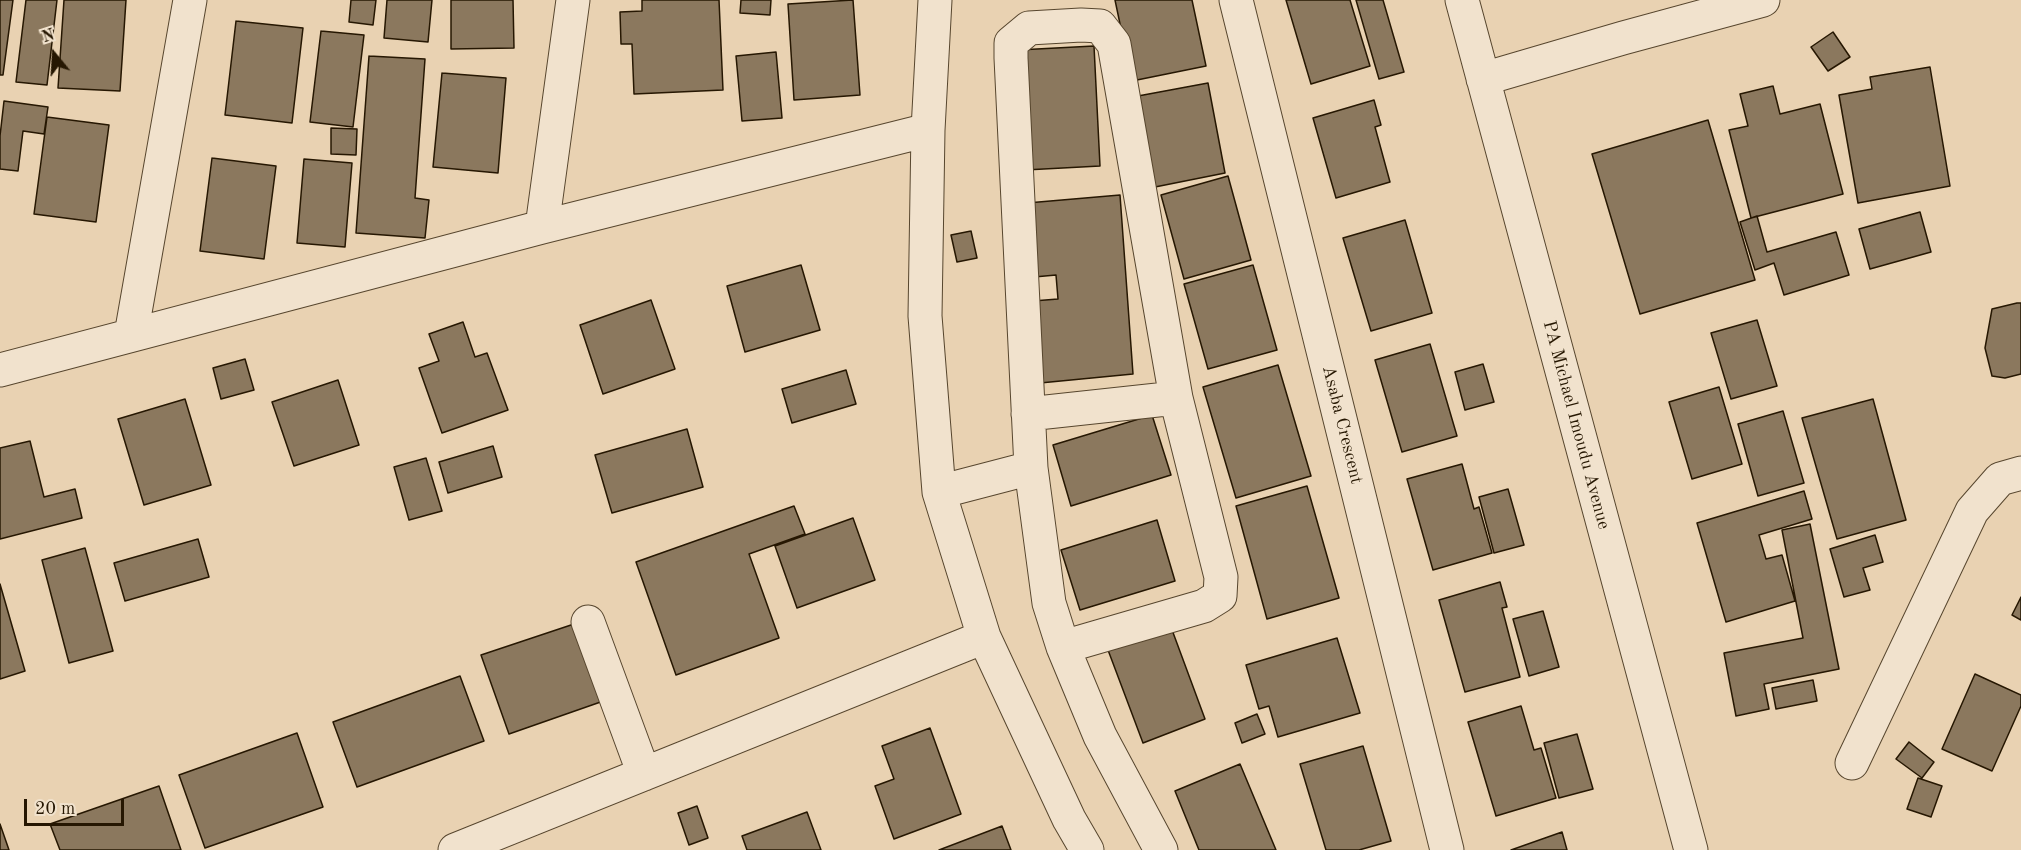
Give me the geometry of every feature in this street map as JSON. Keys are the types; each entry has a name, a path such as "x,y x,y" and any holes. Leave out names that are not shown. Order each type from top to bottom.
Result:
{"street":[{"path":"131,335 190,0"},
{"path":"542,227 573,0"},
{"path":"936,0 928,130 925,316 939,492 984,637 1069,819 1087,850"},
{"name":"Asaba Crescent","path":"1236,0 1447,850"},
{"name":"PA Michael Imoudu Avenue","path":"1462,0 1691,850"},
{"path":"1483,80 1623,38 1764,0"},
{"path":"1063,647 1204,606 1220,596 1221,577 1176,398 1114,44 1100,26 1081,25 1029,28 1011,43 1031,468 1049,603 1063,647 1100,736 1161,850"},
{"path":"0,370 542,227 928,130"},
{"path":"1028,414 1176,398"},
{"path":"939,492 1031,468"},
{"path":"1852,763 1972,511 2000,479 2021,473"},
{"path":"588,622 644,774"},
{"path":"455,850 984,637"}],"building":[{"path":"0,0 13,0 3,75 0,75"},
{"path":"26,0 57,0 47,85 16,82"},
{"path":"64,0 126,0 120,91 58,88"},
{"path":"351,0 376,0 373,25 349,22"},
{"path":"387,0 432,0 428,42 384,38"},
{"path":"451,0 513,0 514,48 451,49"},
{"path":"642,0 719,0 723,90 634,94 632,44 621,44 620,12 642,11"},
{"path":"741,0 771,0 770,15 740,13"},
{"path":"853,0 860,95 794,100 788,4"},
{"path":"1115,0 1192,0 1206,66 1132,81"},
{"path":"1286,0 1350,0 1370,66 1311,84"},
{"path":"1356,0 1383,0 1404,72 1379,79"},
{"path":"236,21 303,28 292,123 225,115"},
{"path":"321,31 364,35 353,127 310,122"},
{"path":"1833,32 1850,57 1828,71 1811,47"},
{"path":"1094,46 1100,166 1025,170 1018,50"},
{"path":"776,52 782,118 742,121 736,56"},
{"path":"369,56 425,59 415,198 429,200 425,238 356,233"},
{"path":"1930,67 1950,186 1858,203 1839,95 1872,89 1870,77"},
{"path":"442,73 506,78 498,173 433,167"},
{"path":"1208,83 1225,173 1155,187 1138,96"},
{"path":"1773,86 1780,114 1820,104 1843,194 1751,218 1729,130 1748,126 1740,94"},
{"path":"1374,100 1381,125 1375,127 1390,182 1336,198 1313,118"},
{"path":"4,101 48,107 44,134 23,131 18,171 0,169 0,136"},
{"path":"47,117 109,125 96,222 34,214"},
{"path":"1708,120 1755,280 1640,314 1592,154"},
{"path":"331,128 357,129 356,155 331,154"},
{"path":"212,158 276,166 264,259 200,251"},
{"path":"304,159 352,163 345,247 297,243"},
{"path":"1228,176 1251,260 1184,279 1161,195"},
{"path":"1120,195 1133,374 1040,383 1033,301 1058,299 1056,275 1034,277 1027,203"},
{"path":"1920,212 1931,252 1870,269 1859,229"},
{"path":"1757,216 1767,252 1836,232 1849,275 1784,295 1774,263 1755,270 1740,222"},
{"path":"1405,220 1432,313 1371,331 1343,238"},
{"path":"971,231 977,258 957,262 951,235"},
{"path":"801,265 820,330 745,352 727,286"},
{"path":"1253,265 1277,350 1208,369 1184,284"},
{"path":"651,300 675,369 603,394 580,325"},
{"path":"2021,303 2021,374 2005,378 1992,376 1985,348 1992,309"},
{"path":"1757,320 1777,386 1731,399 1711,333"},
{"path":"463,322 475,357 487,353 508,410 442,433 419,368 439,361 429,334"},
{"path":"1430,344 1457,436 1402,452 1375,360"},
{"path":"245,359 254,390 221,399 213,368"},
{"path":"1483,364 1494,402 1465,410 1455,372"},
{"path":"1278,365 1311,476 1236,498 1203,387"},
{"path":"846,370 856,404 792,423 782,389"},
{"path":"338,380 359,445 294,466 272,402"},
{"path":"1719,387 1742,464 1692,479 1669,402"},
{"path":"185,399 211,485 144,505 118,419"},
{"path":"1873,399 1906,520 1837,539 1802,418"},
{"path":"1783,411 1804,483 1758,496 1738,424"},
{"path":"1152,415 1171,475 1071,506 1053,445"},
{"path":"687,429 703,487 612,513 595,455"},
{"path":"30,441 44,497 75,489 82,518 0,539 0,448"},
{"path":"493,446 502,477 448,493 439,462"},
{"path":"426,458 442,511 409,520 394,467"},
{"path":"1462,464 1474,509 1479,507 1492,553 1433,570 1407,479"},
{"path":"1307,486 1339,598 1267,619 1236,506"},
{"path":"1508,489 1524,545 1494,553 1479,497"},
{"path":"1804,491 1812,519 1759,535 1766,559 1782,555 1795,601 1726,622 1697,523"},
{"path":"794,506 805,534 749,554 779,638 676,675 636,562"},
{"path":"853,518 875,580 797,608 775,546"},
{"path":"1157,520 1175,581 1080,610 1061,550"},
{"path":"1810,524 1839,669 1764,684 1769,709 1736,716 1724,653 1803,638 1782,530"},
{"path":"1875,535 1883,562 1863,568 1870,590 1844,597 1830,549"},
{"path":"198,539 209,577 125,601 114,563"},
{"path":"85,548 113,651 69,663 42,560"},
{"path":"1500,582 1507,607 1502,608 1520,677 1465,692 1439,600"},
{"path":"0,584 25,671 0,679"},
{"path":"2021,597 2021,620 2012,615"},
{"path":"1543,611 1559,667 1529,676 1513,619"},
{"path":"1168,619 1205,719 1143,743 1105,642"},
{"path":"586,620 612,698 509,734 481,655"},
{"path":"1337,638 1360,713 1278,737 1269,706 1259,709 1246,665"},
{"path":"1975,674 2021,695 2021,706 1992,771 1942,749"},
{"path":"460,676 484,741 357,787 333,722"},
{"path":"1813,680 1817,701 1776,709 1772,688"},
{"path":"1521,706 1534,750 1541,748 1556,798 1496,816 1468,722"},
{"path":"1257,714 1265,734 1242,743 1235,723"},
{"path":"930,728 961,814 894,839 875,786 894,779 882,746"},
{"path":"297,733 323,807 205,848 179,775"},
{"path":"1577,734 1593,789 1559,798 1544,743"},
{"path":"1909,742 1934,762 1922,778 1896,759"},
{"path":"1363,746 1391,841 1359,850 1326,850 1300,764"},
{"path":"1240,764 1276,850 1199,850 1175,791"},
{"path":"1918,778 1942,786 1931,817 1907,809"},
{"path":"159,786 181,850 60,850 50,824"},
{"path":"697,806 708,838 689,845 678,813"},
{"path":"807,812 821,850 747,850 742,836"},
{"path":"0,824 9,850 0,850"},
{"path":"1002,826 1011,850 939,850"},
{"path":"1562,832 1567,850 1511,850"}]}
